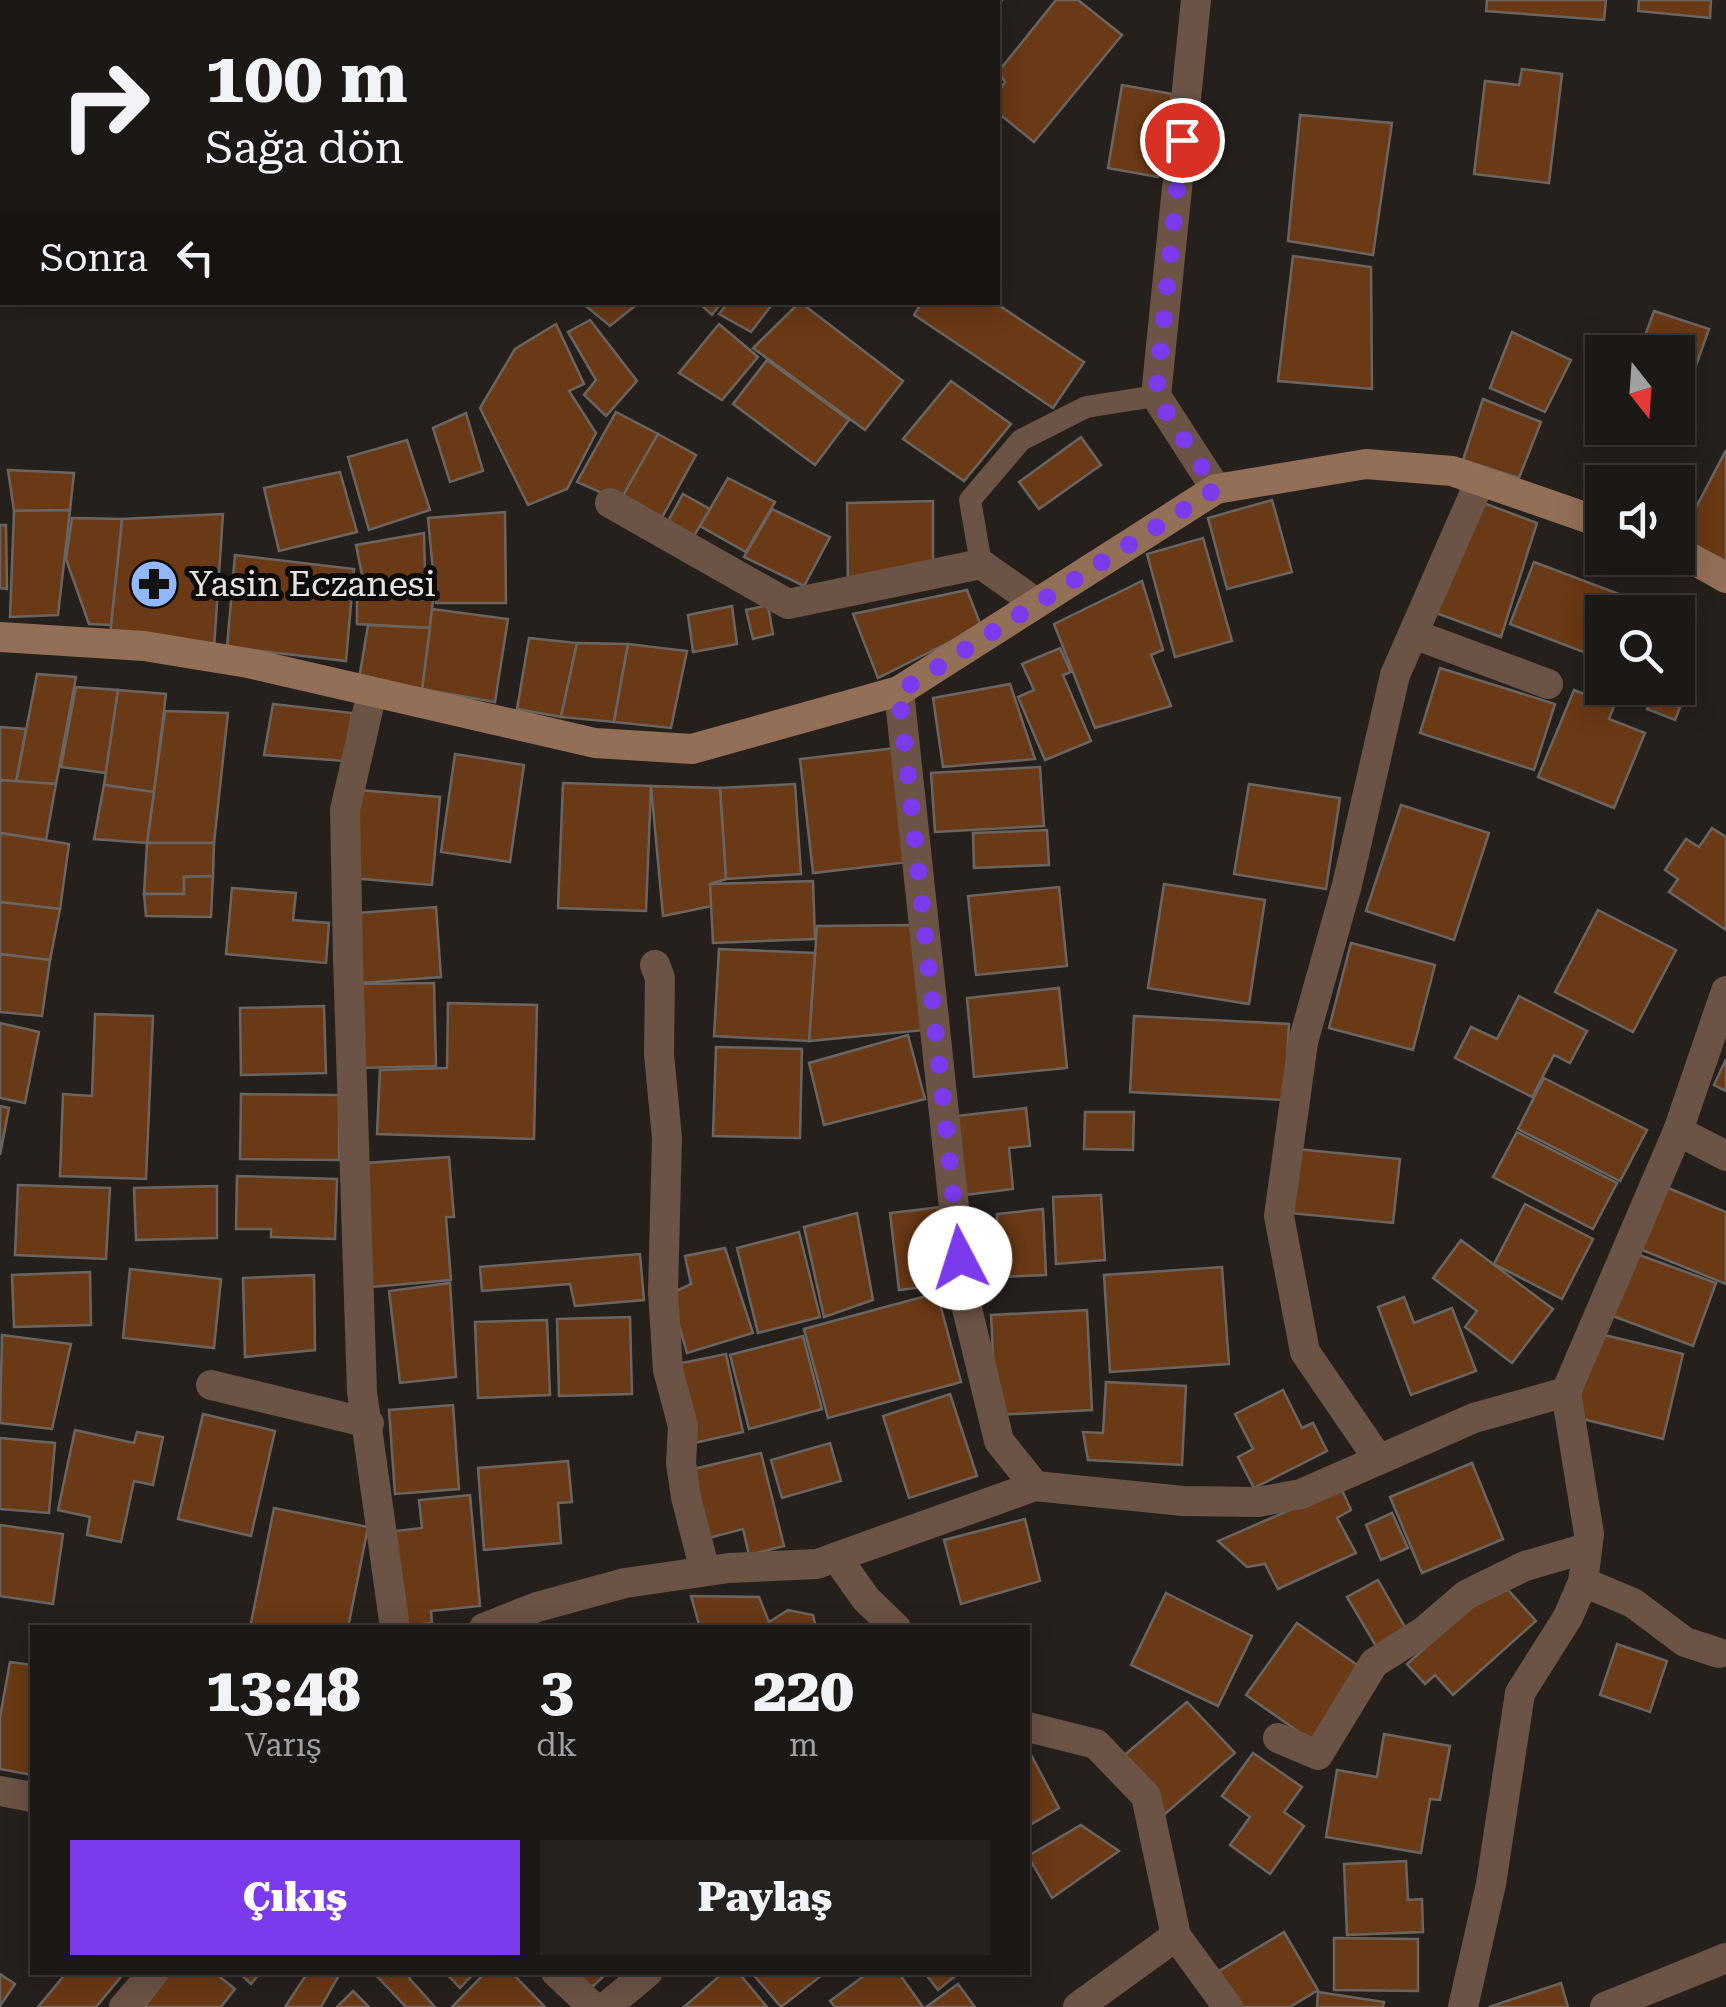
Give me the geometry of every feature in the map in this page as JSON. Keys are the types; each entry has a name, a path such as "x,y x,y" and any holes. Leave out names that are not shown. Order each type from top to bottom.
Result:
{"street":[{"path":"1196,0 1156,396 1216,489"},
{"path":"0,637 144,646 248,663 595,743 692,748 899,692 1216,489 1366,464 1452,471 1585,516"},
{"path":"1379,1460 1305,1352 1279,1216 1303,1042 1347,886 1395,675 1416,635 1480,482"},
{"path":"610,502 788,604 981,564 1036,602"},
{"path":"1695,561 1726,578"},
{"path":"1416,635 1548,684"},
{"path":"372,692 345,810 362,1392 395,1625"},
{"path":"899,692 963,1292 1000,1441 1035,1486"},
{"path":"655,964 660,978 659,1054 667,1138 663,1292 668,1370 682,1426 680,1462 686,1497 705,1571"},
{"path":"1463,2007 1491,1884 1520,1693 1568,1617 1583,1582 1589,1534 1566,1392 1678,1131 1726,992"},
{"path":"1678,1131 1726,1156"},
{"path":"211,1386 369,1423"},
{"path":"492,1625 537,1607 625,1582 705,1571 817,1564 1035,1486 1183,1502 1258,1502 1300,1494 1474,1418 1566,1392"},
{"path":"1278,1738 1318,1756 1374,1663 1424,1632 1466,1594 1525,1566 1587,1548"},
{"path":"837,1558 866,1599 893,1625"},
{"path":"1583,1582 1633,1603 1685,1642 1719,1653"},
{"path":"1030,1727 1096,1744 1146,1796 1176,1936 1228,2007"},
{"path":"0,1791 30,1797"},
{"path":"1078,2007 1176,1936"},
{"path":"1605,2007 1726,1958"},
{"path":"124,2007 151,1975"},
{"path":"559,1975 593,2007"},
{"path":"606,2007 644,1975"}],"lane":[{"path":"981,564 970,500 1021,440 1086,408 1156,396"}],"building":[{"path":"1056,0 1078,0 1122,35 1034,142 1000,115 1000,89 1005,82 1000,70"},
{"path":"1487,0 1606,0 1604,20 1486,11"},
{"path":"1639,0 1711,0 1710,18 1638,11"},
{"path":"1522,69 1562,74 1549,183 1474,174 1485,81 1519,85"},
{"path":"1122,85 1172,94 1158,177 1108,168"},
{"path":"1300,115 1392,123 1373,255 1288,241"},
{"path":"1293,256 1371,267 1372,389 1278,381"},
{"path":"589,305 635,306 610,326 587,307"},
{"path":"701,305 720,305 712,315"},
{"path":"726,305 772,305 751,332 719,314"},
{"path":"797,305 804,305 903,381 865,430 753,348"},
{"path":"920,305 998,305 1084,362 1053,408 914,315"},
{"path":"1654,311 1709,329 1695,368 1695,335 1645,335"},
{"path":"590,320 637,381 606,416 584,395 596,380 568,332"},
{"path":"556,324 584,384 569,391 596,433 567,489 528,505 480,408 515,349"},
{"path":"719,324 758,357 722,400 679,373"},
{"path":"1512,332 1571,360 1545,412 1490,388"},
{"path":"767,360 849,420 815,465 733,404"},
{"path":"951,381 1011,424 964,481 903,439"},
{"path":"1483,399 1541,422 1519,478 1463,460"},
{"path":"616,412 658,434 620,501 577,482"},
{"path":"466,413 483,471 450,482 433,428"},
{"path":"658,434 696,455 660,521 620,501"},
{"path":"1081,437 1101,465 1039,509 1019,482"},
{"path":"407,440 430,510 369,530 348,457"},
{"path":"1726,450 1726,561 1695,546 1695,509"},
{"path":"8,470 74,473 70,510 14,511"},
{"path":"340,472 357,532 279,551 264,488"},
{"path":"728,478 775,502 746,552 700,526"},
{"path":"683,494 710,509 694,536 668,521"},
{"path":"1272,500 1292,572 1227,589 1208,518"},
{"path":"933,501 933,569 848,586 847,503"},
{"path":"1478,501 1537,523 1501,637 1436,613"},
{"path":"772,509 830,537 804,586 744,557"},
{"path":"70,510 58,615 10,617 14,511"},
{"path":"505,512 506,603 436,603 428,518"},
{"path":"223,514 214,648 110,635 122,519"},
{"path":"72,518 122,519 111,625 89,624 66,559"},
{"path":"0,525 6,525 7,589 0,588"},
{"path":"424,533 425,577 363,580 356,545"},
{"path":"1203,538 1232,641 1175,657 1147,554"},
{"path":"235,555 354,569 346,661 227,647"},
{"path":"1534,562 1622,595 1585,595 1585,653 1510,624"},
{"path":"1142,581 1163,650 1151,655 1171,706 1095,728 1054,624"},
{"path":"967,590 981,626 878,678 853,614"},
{"path":"357,595 433,600 430,628 357,624"},
{"path":"768,605 773,634 753,639 746,610"},
{"path":"732,606 737,644 693,652 688,615"},
{"path":"432,609 508,619 495,702 422,689"},
{"path":"368,625 430,628 422,689 359,679"},
{"path":"529,638 577,643 561,717 517,709"},
{"path":"577,643 628,644 614,722 561,717"},
{"path":"628,644 687,651 671,728 614,722"},
{"path":"1060,648 1071,672 1063,675 1091,741 1045,760 1018,697 1034,690 1022,664"},
{"path":"1440,668 1555,704 1534,770 1420,733"},
{"path":"37,674 76,677 56,784 16,782"},
{"path":"1010,684 1035,759 943,767 933,698"},
{"path":"76,687 118,690 106,773 61,767"},
{"path":"118,690 166,694 154,792 104,785"},
{"path":"1574,690 1585,694 1585,705 1614,706 1609,719 1645,733 1614,808 1538,777"},
{"path":"273,704 352,713 345,761 264,755"},
{"path":"1649,705 1681,705 1675,720 1647,709"},
{"path":"165,711 228,713 214,843 147,843"},
{"path":"0,727 26,729 16,782 0,780"},
{"path":"896,748 909,862 813,873 800,759"},
{"path":"455,754 524,765 510,862 441,852"},
{"path":"1040,767 1044,826 935,832 931,773"},
{"path":"0,780 56,784 46,840 0,833"},
{"path":"563,783 651,786 646,911 558,908"},
{"path":"795,784 801,874 726,879 720,788"},
{"path":"1249,784 1340,798 1326,889 1234,874"},
{"path":"104,785 154,792 147,843 94,839"},
{"path":"651,786 720,788 726,879 710,884 712,906 663,916"},
{"path":"359,790 440,797 432,885 351,878"},
{"path":"1401,805 1489,833 1454,940 1366,911"},
{"path":"1712,828 1726,837 1726,930 1669,892 1678,879 1665,870 1686,839 1699,847"},
{"path":"1047,830 1049,865 974,868 973,833"},
{"path":"0,833 69,844 60,909 0,902"},
{"path":"147,843 214,843 213,876 184,877 184,894 144,894"},
{"path":"213,876 211,917 146,916 144,894 184,894 184,877"},
{"path":"813,881 815,939 713,943 710,884"},
{"path":"1164,884 1265,900 1249,1004 1148,988"},
{"path":"1059,887 1067,966 976,975 968,896"},
{"path":"232,888 296,893 293,920 329,923 326,963 226,954"},
{"path":"0,902 60,909 50,960 0,954"},
{"path":"436,907 441,977 362,983 358,913"},
{"path":"1598,910 1676,950 1633,1032 1555,992"},
{"path":"913,925 925,1030 809,1041 817,926"},
{"path":"1351,943 1435,965 1413,1050 1329,1028"},
{"path":"719,949 815,953 809,1041 714,1036"},
{"path":"0,954 50,960 42,1016 0,1012"},
{"path":"434,983 436,1066 359,1068 358,984"},
{"path":"1059,988 1067,1068 974,1077 967,998"},
{"path":"1519,996 1587,1031 1570,1063 1554,1055 1532,1097 1455,1058 1471,1027 1497,1039"},
{"path":"448,1003 537,1005 534,1139 377,1134 380,1070 447,1068"},
{"path":"324,1006 326,1073 241,1075 240,1008"},
{"path":"95,1014 153,1016 146,1179 60,1176 63,1094 92,1096"},
{"path":"1134,1016 1289,1024 1285,1100 1130,1092"},
{"path":"0,1023 39,1032 25,1103 0,1098"},
{"path":"908,1035 925,1099 824,1125 809,1063"},
{"path":"716,1047 802,1049 800,1138 713,1136"},
{"path":"1726,1059 1726,1091 1714,1085"},
{"path":"1544,1078 1647,1130 1620,1181 1518,1129"},
{"path":"241,1094 339,1095 339,1160 240,1159"},
{"path":"0,1106 9,1108 0,1155"},
{"path":"1026,1108 1030,1146 1009,1148 1013,1189 965,1195 956,1116"},
{"path":"1085,1112 1134,1112 1133,1150 1084,1149"},
{"path":"1517,1132 1617,1183 1593,1229 1493,1177"},
{"path":"1296,1149 1400,1159 1393,1223 1289,1213"},
{"path":"449,1157 454,1217 446,1217 451,1280 372,1287 366,1163"},
{"path":"237,1176 337,1179 335,1239 271,1237 271,1229 236,1229"},
{"path":"18,1185 110,1188 106,1259 15,1255"},
{"path":"1661,1185 1726,1212 1726,1284 1635,1247"},
{"path":"217,1186 217,1238 136,1240 134,1188"},
{"path":"1101,1195 1105,1260 1056,1264 1053,1197"},
{"path":"1525,1204 1593,1239 1562,1299 1494,1264"},
{"path":"942,1207 950,1284 899,1290 890,1213"},
{"path":"1043,1209 1046,1275 999,1277 997,1214"},
{"path":"857,1213 873,1300 824,1317 804,1227"},
{"path":"799,1232 820,1317 758,1333 737,1248"},
{"path":"1461,1240 1553,1309 1512,1363 1465,1327 1477,1311 1433,1278"},
{"path":"725,1248 753,1333 687,1353 670,1294 691,1284 685,1256"},
{"path":"1634,1253 1716,1283 1693,1346 1610,1315"},
{"path":"640,1254 644,1300 575,1306 570,1284 482,1291 480,1267"},
{"path":"1222,1267 1229,1364 1110,1372 1104,1275"},
{"path":"130,1269 221,1279 214,1348 123,1338"},
{"path":"90,1272 91,1325 14,1327 12,1275"},
{"path":"314,1275 315,1350 245,1357 243,1278"},
{"path":"450,1283 456,1377 400,1383 389,1291"},
{"path":"937,1293 961,1382 828,1418 804,1329"},
{"path":"1404,1297 1414,1323 1452,1308 1476,1371 1411,1395 1378,1307"},
{"path":"1087,1310 1092,1410 996,1415 991,1315"},
{"path":"630,1317 632,1394 559,1396 557,1319"},
{"path":"547,1320 550,1395 478,1398 475,1322"},
{"path":"1596,1333 1683,1354 1663,1439 1575,1417"},
{"path":"2,1335 71,1344 52,1429 0,1423"},
{"path":"803,1336 822,1409 749,1429 730,1355"},
{"path":"726,1354 743,1432 694,1443 677,1364"},
{"path":"1106,1382 1186,1386 1182,1465 1088,1460 1083,1432 1103,1433"},
{"path":"1283,1390 1302,1428 1313,1423 1327,1451 1254,1488 1238,1457 1253,1449 1235,1414"},
{"path":"950,1394 977,1476 909,1498 883,1416"},
{"path":"453,1405 459,1489 395,1494 389,1410"},
{"path":"203,1414 275,1431 251,1536 178,1519"},
{"path":"75,1430 134,1443 137,1432 163,1437 153,1485 134,1481 121,1542 87,1535 90,1517 58,1510"},
{"path":"0,1438 55,1443 49,1513 0,1509"},
{"path":"830,1443 841,1481 782,1498 771,1460"},
{"path":"761,1453 784,1546 749,1555 743,1529 701,1540 685,1471"},
{"path":"568,1461 572,1502 558,1503 561,1543 484,1550 478,1468"},
{"path":"1472,1463 1503,1539 1422,1573 1390,1497"},
{"path":"1341,1488 1351,1510 1337,1518 1356,1553 1278,1589 1265,1564 1247,1567 1218,1541"},
{"path":"470,1495 480,1606 431,1611 432,1623 404,1625 395,1531 422,1528 419,1500"},
{"path":"274,1508 368,1527 349,1625 251,1625"},
{"path":"1392,1513 1408,1548 1381,1560 1366,1525"},
{"path":"1025,1519 1040,1581 961,1604 944,1540"},
{"path":"0,1525 63,1534 53,1604 0,1596"},
{"path":"1378,1580 1406,1629 1376,1646 1347,1597"},
{"path":"1500,1581 1536,1621 1453,1695 1435,1675 1425,1684 1407,1664"},
{"path":"1166,1593 1252,1636 1218,1706 1131,1665"},
{"path":"691,1596 759,1597 769,1622 788,1610 813,1615 815,1625 699,1625"},
{"path":"1297,1623 1363,1669 1312,1741 1246,1695"},
{"path":"1617,1644 1667,1661 1650,1712 1600,1695"},
{"path":"10,1662 30,1665 30,1775 0,1769 0,1717"},
{"path":"1187,1702 1235,1753 1165,1814 1121,1758"},
{"path":"1384,1734 1450,1746 1440,1800 1430,1799 1421,1853 1326,1837 1337,1770 1377,1777"},
{"path":"1030,1753 1059,1808 1030,1825"},
{"path":"1253,1753 1302,1787 1284,1812 1304,1826 1270,1874 1230,1845 1250,1817 1222,1796"},
{"path":"1081,1825 1119,1851 1052,1898 1030,1855"},
{"path":"1406,1861 1408,1900 1422,1899 1423,1932 1347,1935 1344,1864"},
{"path":"1284,1932 1318,1990 1290,2007 1240,2007 1219,1971"},
{"path":"1334,1938 1418,1939 1418,1991 1334,1990"},
{"path":"0,1974 15,1984 0,2006"},
{"path":"65,1975 123,1975 96,2007 38,2007"},
{"path":"169,1975 218,1975 235,1989 221,2007 144,2007"},
{"path":"241,1975 258,1975 251,1984"},
{"path":"306,1975 338,1977 321,2007 285,2007"},
{"path":"376,1975 412,1975 409,1978 435,2007 406,2007"},
{"path":"448,1975 472,1975 460,1988"},
{"path":"483,1975 514,1975 545,2007 452,2007"},
{"path":"573,1975 605,1975 588,1991"},
{"path":"721,1975 740,1975 767,2007 684,2007"},
{"path":"754,1975 822,1975 781,2007"},
{"path":"865,1975 900,1975 923,2007 835,2007 830,2001"},
{"path":"926,1975 956,1975 938,1990"},
{"path":"1561,1983 1568,2007 1489,2007"},
{"path":"958,1984 975,2007 926,2007"},
{"path":"353,1991 369,2007 337,2007"},
{"path":"1318,1992 1384,2002 1383,2007 1317,2007"}],"place":[{"name":"Yasin Eczanesi","path":"154,584"}],"route":[{"path":"960,1258 899,692 1216,489 1156,396 1182,140"}]}
